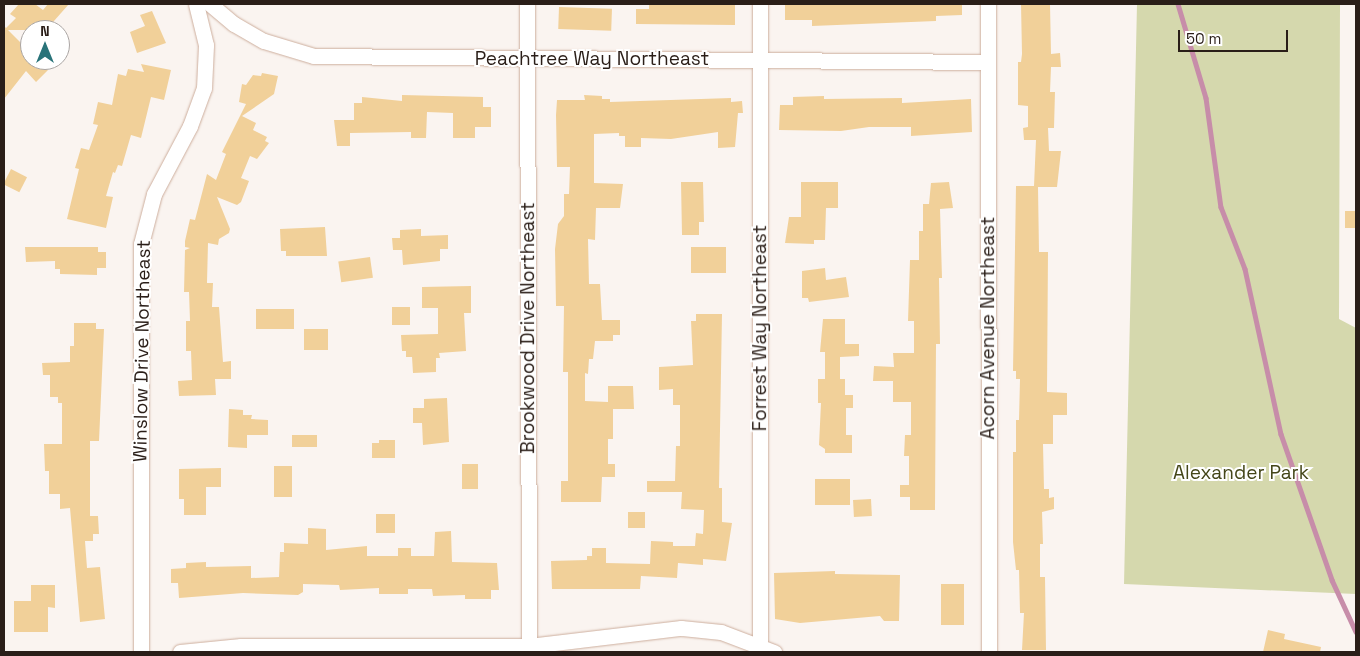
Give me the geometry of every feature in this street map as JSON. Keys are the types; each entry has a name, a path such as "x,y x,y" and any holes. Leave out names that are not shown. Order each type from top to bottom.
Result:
{"street":[{"name":"Winslow Drive Northeast","path":"141,652 142,244 154,194 190,126 204,88 206,45 196,4"},
{"name":"Peachtree Way Northeast","path":"210,4 234,24 264,41 314,56 988,62"},
{"name":"Brookwood Drive Northeast","path":"527,4 529,649"},
{"name":"Forrest Way Northeast","path":"760,4 765,650"},
{"name":"Acorn Avenue Northeast","path":"988,4 988,652"},
{"path":"180,652 241,646 529,649 681,628 720,632 765,650"}],"green space":[{"name":"Alexander Park","path":"1137,4 1340,4 1339,319 1356,328 1356,594 1124,584"}],"building":[{"path":"19,4 35,4 43,10 48,4 69,4 55,20 20,20 20,30 8,30 20,42 20,70 48,70 36,82 26,71 4,99 4,26 6,28 16,18 10,14"},
{"path":"649,4 735,4 735,25 636,24 636,9 649,9"},
{"path":"785,4 962,4 962,15 936,16 936,21 812,26 812,20 785,20"},
{"path":"1021,4 1050,4 1051,54 1060,53 1061,67 1051,67 1050,92 1055,92 1054,128 1048,128 1049,151 1061,151 1057,187 1038,187 1039,252 1048,252 1047,392 1067,393 1067,415 1053,415 1053,444 1043,444 1044,489 1049,489 1049,498 1054,497 1054,509 1042,512 1043,544 1040,544 1040,577 1045,577 1046,650 1022,650 1024,613 1020,613 1019,570 1016,570 1013,542 1013,452 1016,452 1016,420 1019,420 1020,379 1016,379 1016,371 1013,371 1016,186 1034,186 1036,140 1024,140 1023,128 1028,127 1028,106 1018,105 1018,62 1021,62 1022,54"},
{"path":"559,7 612,9 611,31 558,29"},
{"path":"152,11 166,43 137,53 130,32 145,26 140,15"},
{"path":"141,64 171,70 164,100 151,97 141,138 131,135 122,166 118,165 115,173 113,172 106,196 113,197 106,228 67,219 79,169 75,168 81,148 89,150 98,125 93,124 98,102 112,105 118,74 126,76 128,69 144,72"},
{"path":"262,73 278,76 274,94 242,116 256,123 253,130 267,137 265,141 269,143 257,159 250,156 241,178 249,181 241,202 237,205 217,197 230,229 229,233 219,239 218,245 208,243 207,283 213,283 212,307 219,307 223,362 231,361 231,379 215,379 216,395 179,396 178,381 192,380 191,351 186,351 186,321 190,321 189,292 184,292 185,250 190,248 185,247 185,241 190,219 195,220 207,174 216,180 226,154 222,152 246,104 239,102 242,84 246,85 253,75 261,76"},
{"path":"402,95 483,97 483,107 491,107 491,127 475,127 475,138 453,138 453,113 427,112 426,138 411,138 411,132 350,133 350,146 337,146 334,120 354,120 354,103 362,103 362,97 402,101"},
{"path":"584,95 602,96 602,99 610,99 610,102 731,98 731,102 742,101 743,113 738,113 735,147 718,148 718,132 671,139 641,138 641,147 625,147 625,136 619,136 619,133 594,134 594,183 623,184 620,208 596,208 595,240 588,239 589,284 600,284 602,320 620,320 620,335 613,335 613,341 595,341 593,359 589,359 588,374 585,373 585,401 608,402 608,386 633,386 634,409 613,409 613,439 608,439 608,464 615,464 615,477 602,477 601,502 561,502 561,481 568,481 568,372 563,372 564,306 556,306 555,249 558,224 564,216 564,194 569,194 570,167 557,167 556,115 557,100 585,100"},
{"path":"824,96 824,99 902,98 902,103 971,99 972,132 911,136 911,127 869,127 841,131 779,130 780,105 793,105 793,97"},
{"path":"11,169 27,177 19,192 4,185"},
{"path":"681,182 703,182 704,222 699,222 699,235 682,235"},
{"path":"801,182 838,182 838,208 826,208 825,240 814,240 814,244 785,243 789,217 801,217"},
{"path":"949,182 953,208 940,209 942,278 939,278 940,344 936,344 935,510 910,510 910,497 900,497 900,485 909,485 909,456 904,456 905,435 911,435 911,402 893,402 893,381 873,381 874,366 894,367 893,353 914,353 914,321 908,321 910,260 919,260 919,231 923,231 923,204 929,204 931,183"},
{"path":"1345,211 1356,211 1356,228 1345,228"},
{"path":"325,227 327,256 286,256 286,251 281,251 280,229"},
{"path":"421,229 421,236 448,235 448,249 440,249 440,261 403,265 402,250 393,250 392,238 400,238 400,230"},
{"path":"25,247 98,247 98,252 106,252 106,268 97,268 97,275 60,274 60,269 55,269 55,261 26,262"},
{"path":"691,247 726,247 726,273 691,273"},
{"path":"370,257 373,278 341,282 338,261"},
{"path":"825,268 826,280 846,277 849,297 809,302 808,298 802,298 802,271"},
{"path":"471,286 471,313 464,313 466,351 439,353 440,358 436,358 436,372 413,373 412,357 406,357 406,351 402,351 401,335 438,334 438,308 422,308 422,287"},
{"path":"392,307 410,307 410,325 392,325"},
{"path":"256,309 294,309 294,329 256,329"},
{"path":"696,314 722,314 719,488 722,488 722,522 732,523 726,561 703,559 703,565 678,563 677,578 641,576 640,589 552,589 551,561 587,560 587,556 592,556 592,548 606,548 606,563 650,564 651,541 673,542 673,546 695,546 696,533 703,534 704,510 681,509 682,492 647,492 647,481 675,481 676,446 680,446 680,405 673,405 673,389 659,390 659,367 693,365 691,321 696,321"},
{"path":"823,319 845,319 845,344 859,344 859,356 840,357 840,379 845,379 845,395 853,395 853,408 846,408 846,435 852,435 852,453 825,453 825,449 819,445 821,403 818,403 818,379 825,379 825,352 820,352"},
{"path":"74,323 96,323 96,329 104,329 99,441 90,441 90,516 98,516 99,534 93,534 93,541 85,541 87,568 100,567 105,619 80,622 70,508 60,509 60,494 49,494 49,471 45,471 44,444 62,444 62,403 58,403 58,397 50,397 50,375 43,375 42,363 70,362 70,346 74,346"},
{"path":"304,329 328,329 328,350 304,350"},
{"path":"447,398 449,442 423,445 422,423 413,423 413,408 424,408 424,399"},
{"path":"229,409 243,410 243,415 252,415 251,419 268,420 268,435 247,435 247,448 228,447"},
{"path":"292,435 317,435 317,447 292,447"},
{"path":"379,440 395,440 395,458 372,458 372,443 379,443"},
{"path":"462,464 478,464 478,489 462,489"},
{"path":"274,466 292,466 292,497 274,497"},
{"path":"221,468 221,487 206,487 206,515 184,515 184,499 179,499 179,469"},
{"path":"815,479 850,479 850,505 815,505"},
{"path":"871,499 872,516 854,517 853,500"},
{"path":"628,512 645,512 645,528 628,528"},
{"path":"376,514 395,514 395,533 376,533"},
{"path":"308,528 326,529 326,550 367,546 367,556 398,556 398,548 411,548 411,556 434,556 435,532 451,531 452,562 497,563 499,590 491,590 491,599 465,599 465,595 433,596 432,589 408,589 408,594 379,594 379,588 340,590 339,585 303,584 303,592 298,595 243,593 179,598 178,583 171,583 171,569 186,568 186,563 206,562 206,567 251,566 251,578 279,577 280,552 284,552 284,543 308,544"},
{"path":"835,571 835,574 900,575 899,621 884,621 880,616 800,623 775,619 774,573"},
{"path":"941,584 964,584 964,625 941,625"},
{"path":"31,585 55,585 55,608 48,607 48,632 14,632 14,601 31,601"},
{"path":"1268,630 1285,634 1284,639 1321,647 1320,652 1263,652"}],"waterway":[{"path":"1178,4 1206,98 1221,207 1245,269 1281,434 1332,580 1356,632"}]}
